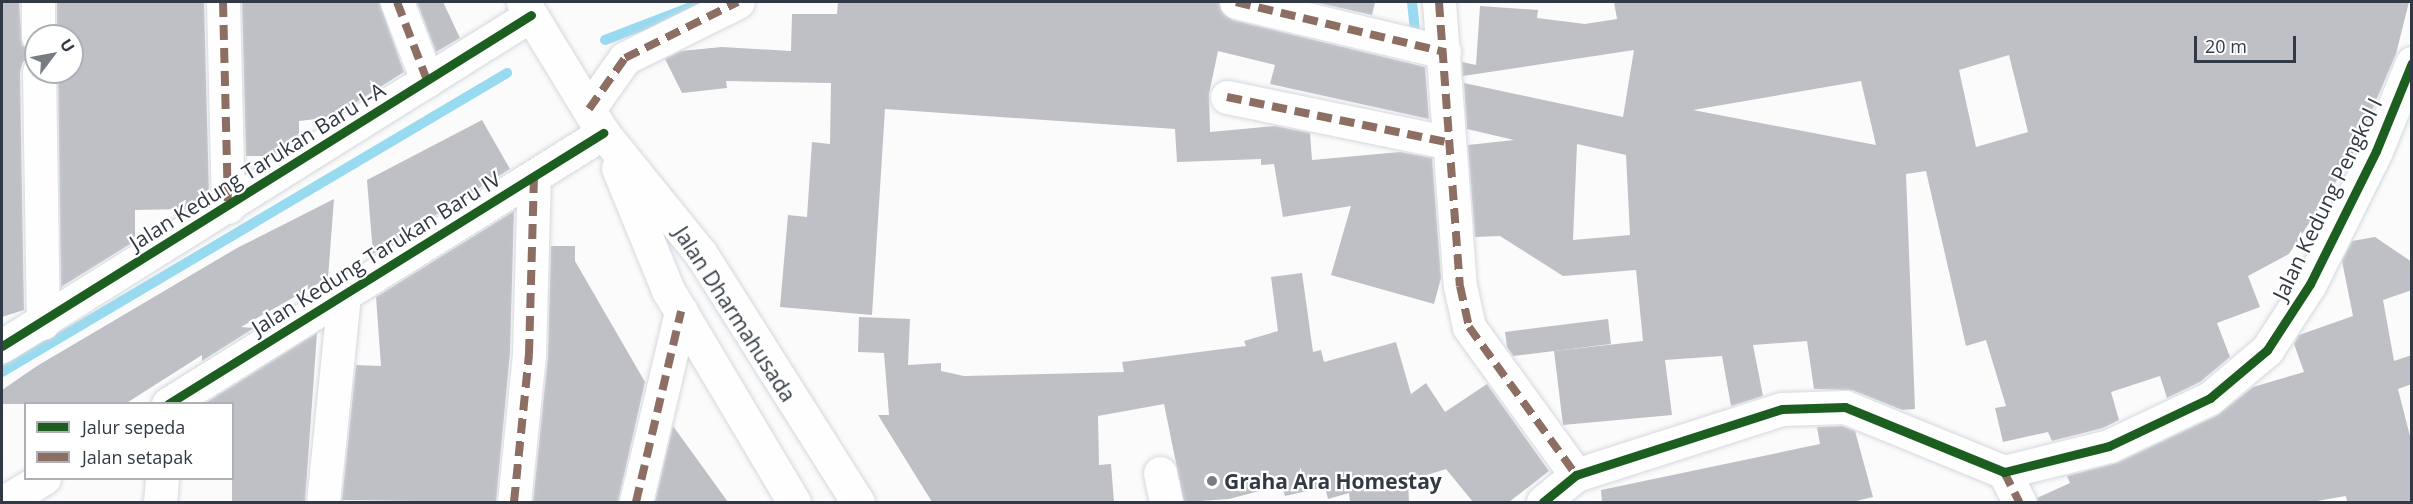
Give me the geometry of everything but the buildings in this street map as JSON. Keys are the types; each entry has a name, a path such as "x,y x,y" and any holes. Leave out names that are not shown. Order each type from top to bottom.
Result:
{"street":[{"path":"38,2 38,24"},
{"path":"223,2 228,207"},
{"path":"396,2 427,80"},
{"path":"596,121 625,58 738,2"},
{"path":"1236,2 1444,52"},
{"path":"1439,2 1444,52 1447,142 1460,286 1472,335 1576,475"},
{"name":"Jalan Kedung Tarukan Baru I-A","path":"2,346 43,323 427,80 527,8"},
{"name":"Jalan Dharmahusada","path":"527,8 596,121 701,255 858,502"},
{"name":"Jalan Kedung Pengkol I","path":"2004,472 2109,446 2210,398 2267,350 2310,284 2376,151 2412,63"},
{"path":"39,84 43,323"},
{"path":"1227,98 1447,142"},
{"name":"Jalan Dharmahusada","path":"596,121 681,311 794,502"},
{"name":"Jalan Kedung Tarukan Baru IV","path":"172,402 534,177 596,121"},
{"path":"514,502 529,354 534,177"},
{"path":"323,502 344,294"},
{"path":"636,502 681,311"},
{"path":"1543,502 1576,475 1782,409 1821,404 1878,417 2004,472 2019,502"},
{"path":"4,502 41,480"},
{"path":"160,502 162,480"}],"waterway":[{"path":"605,40 704,2"},
{"path":"1412,2 1416,40"},
{"path":"2,372 507,73"}],"marked path":[{"path":"223,2 228,207"},
{"path":"397,2 427,80"},
{"path":"589,109 625,58 738,2"},
{"path":"1236,2 1444,52"},
{"path":"1439,2 1460,286 1469,327 1576,475"},
{"path":"1227,97 1447,142"},
{"path":"514,502 529,354 534,177"},
{"path":"636,502 681,311"},
{"path":"2004,472 2019,502"}],"cycle path":[{"path":"2,346 531,15"},
{"path":"1543,502 1576,475 1782,409 1845,407 2004,472 2109,446 2210,398 2267,350 2310,284 2376,151 2412,63"},
{"path":"171,402 603,133"}],"place":[{"name":"Graha Ara Homestay","path":"1212,481"}]}
